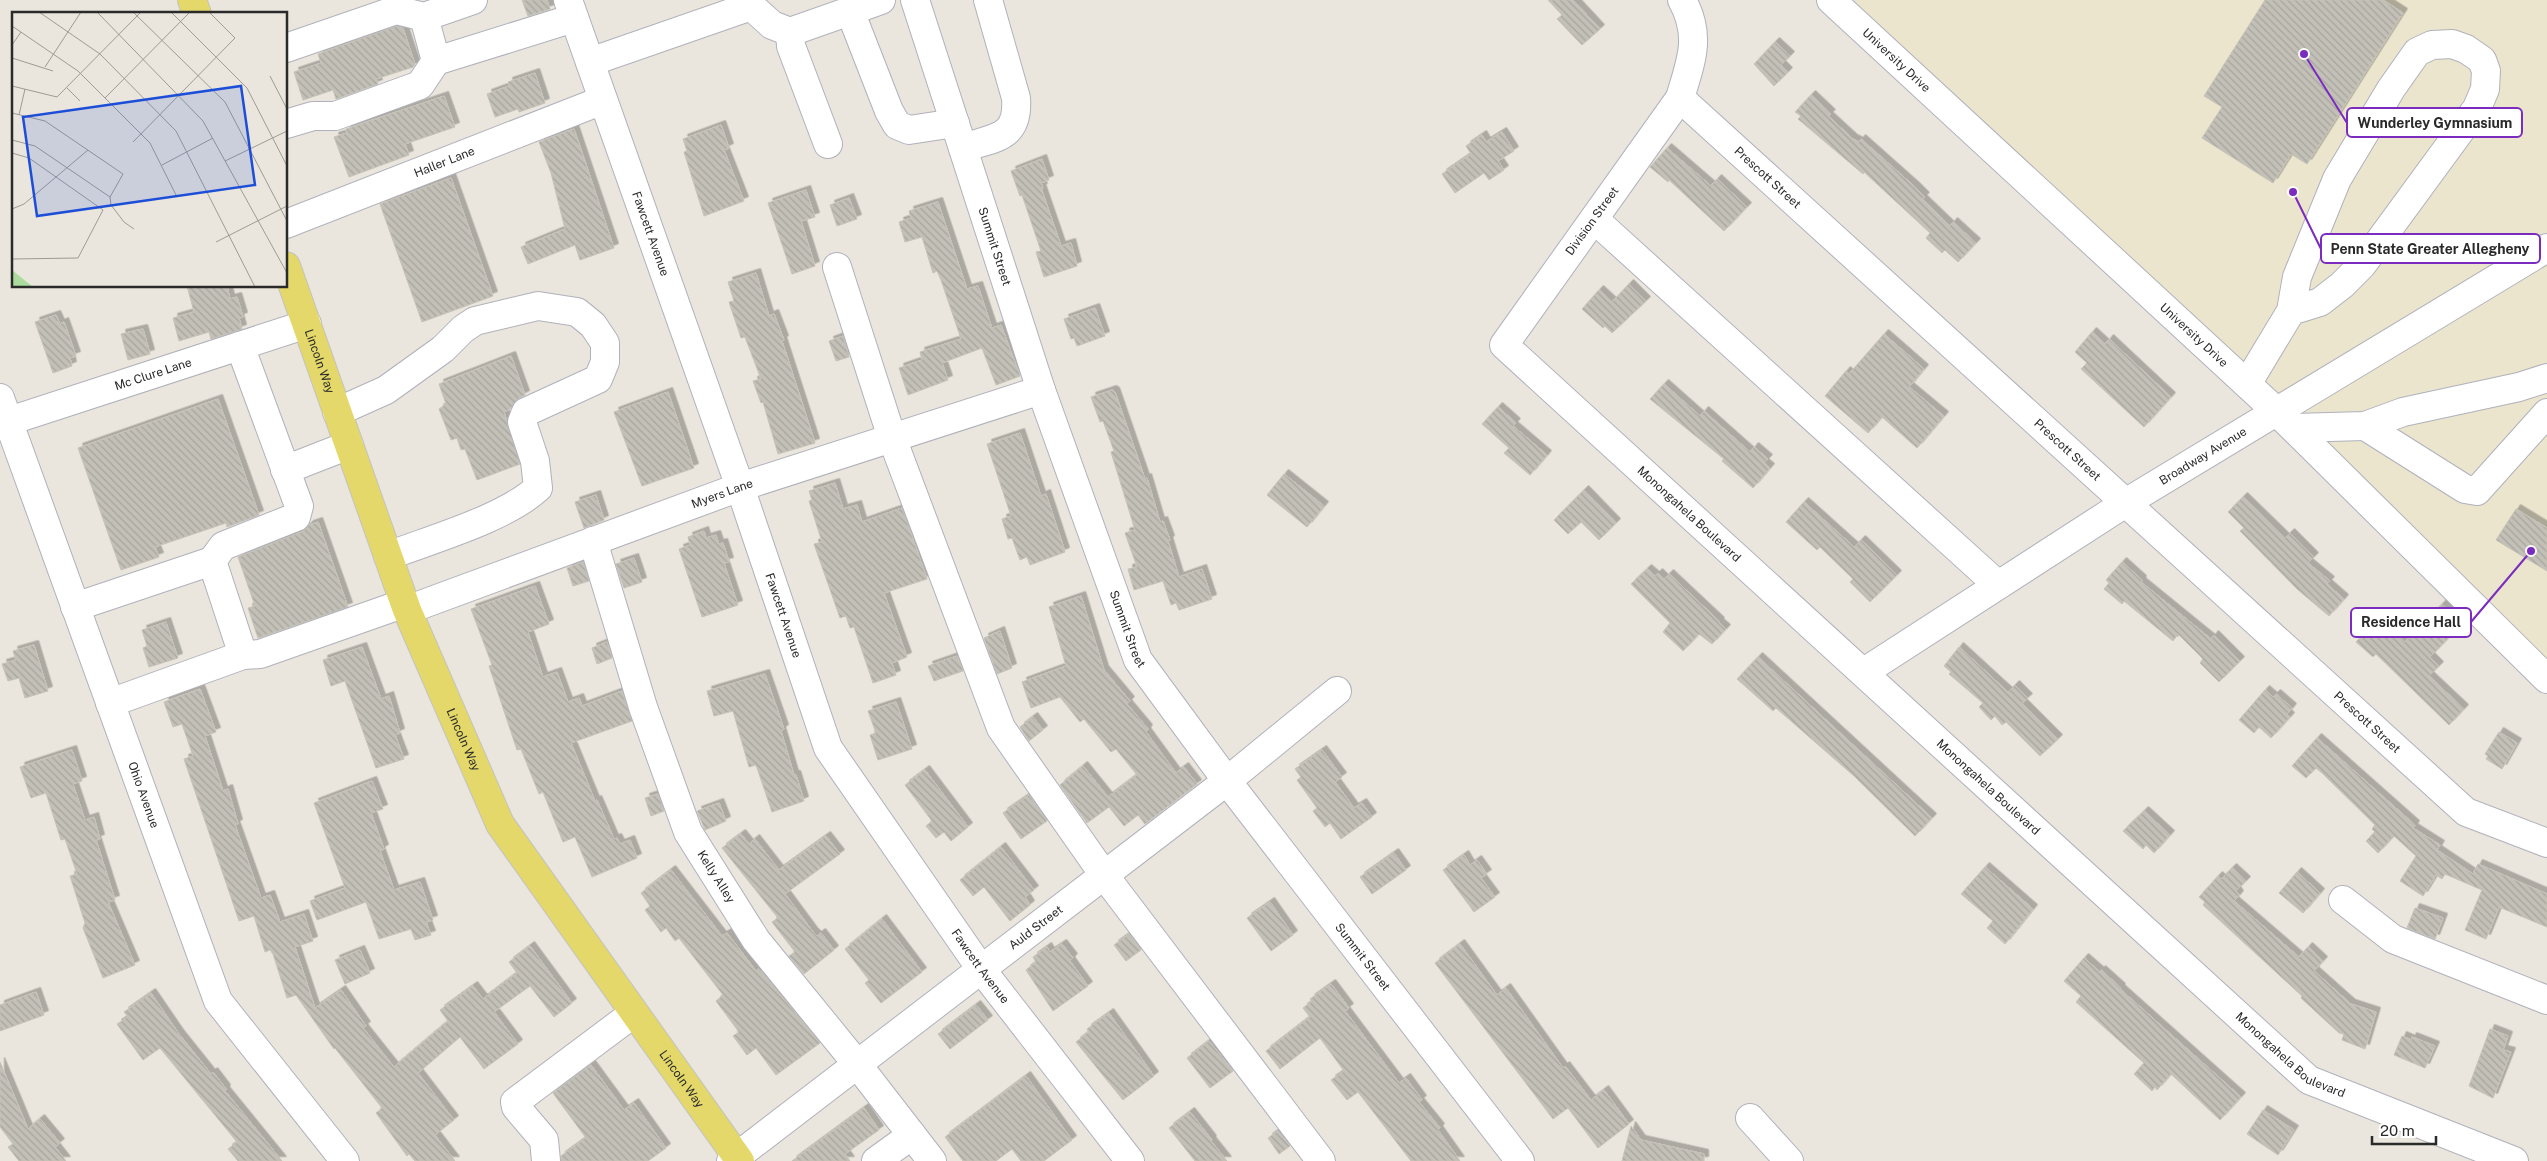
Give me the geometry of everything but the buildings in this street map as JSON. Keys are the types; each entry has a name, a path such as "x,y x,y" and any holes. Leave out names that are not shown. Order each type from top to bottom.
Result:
{"main road":[{"path":"192,0 196,12"},
{"name":"Lincoln Way","path":"288,272 406,607 500,824 736,1160"}],"street":[{"path":"288,47 396,10 424,16 473,0"},
{"path":"590,62 751,3 772,25 790,32 881,0"},
{"name":"Summit Street","path":"916,0 1041,390 1138,660 1227,781 1520,1161"},
{"path":"850,11 889,111 897,125 909,130 959,135 1005,134 1014,126 1017,115 1016,98 988,0"},
{"path":"1680,98 1694,52 1694,31 1688,11 1682,0"},
{"name":"University Drive","path":"1831,0 2285,419 2547,679"},
{"path":"288,123 313,116 335,116 420,85 436,61 571,9"},
{"name":"Fawcett Avenue","path":"571,9 740,487 828,748 981,969 1130,1161"},
{"path":"424,16 436,61"},
{"path":"790,32 791,46 828,144"},
{"path":"2248,384 2291,311 2297,277 2337,179 2391,89 2417,52 2432,45 2452,44 2482,60 2486,71 2485,89 2477,108 2375,248 2342,286 2320,302 2291,311"},
{"name":"Division Street","path":"1504,345 1680,98"},
{"name":"Prescott Street","path":"1680,98 2127,502 2466,812 2547,843"},
{"name":"Haller Lane","path":"288,223 603,100"},
{"path":"1594,219 1998,585"},
{"name":"Broadway Avenue","path":"1864,672 2127,502 2285,419 2547,248"},
{"path":"837,267 892,438 1001,728 1104,875 1321,1161"},
{"path":"337,412 386,390 443,349 463,329 475,321 538,306 577,312 593,325 605,343 605,362 598,379 526,412 522,422 539,478 538,488 530,496 486,518 388,556"},
{"name":"Mc Clure Lane","path":"3,415 240,346 307,324"},
{"name":"Monongahela Boulevard","path":"1504,345 2309,1080 2514,1161"},
{"path":"75,607 212,561 223,546 296,517 299,506 240,346"},
{"path":"2285,419 2364,426 2403,412 2519,387 2547,378"},
{"name":"Myers Lane","path":"110,703 243,655 260,654 406,607 740,487 1041,390"},
{"path":"2364,426 2464,489 2477,491 2547,413"},
{"name":"Ohio Avenue","path":"3,415 218,1001 345,1161"},
{"path":"285,470 349,445"},
{"name":"Kelly Alley","path":"593,541 643,707 688,832 756,940 857,1064 932,1161"},
{"path":"212,561 243,655"},
{"name":"Auld Street","path":"736,1160 857,1064 1227,781 1337,691"},
{"path":"2343,900 2393,939 2547,1000"},
{"path":"546,1161 544,1140 516,1107 515,1102 634,1014"},
{"path":"1750,1118 1789,1161"},
{"path":"876,1161 912,1135"}],"shaded area":[{"path":"1831,0 2547,0 2547,679"}],"place":[{"name":"Wunderley Gymnasium","path":"2304,54"},
{"name":"Penn State Greater Allegheny","path":"2293,192"},
{"name":"Residence Hall","path":"2531,551"}]}
